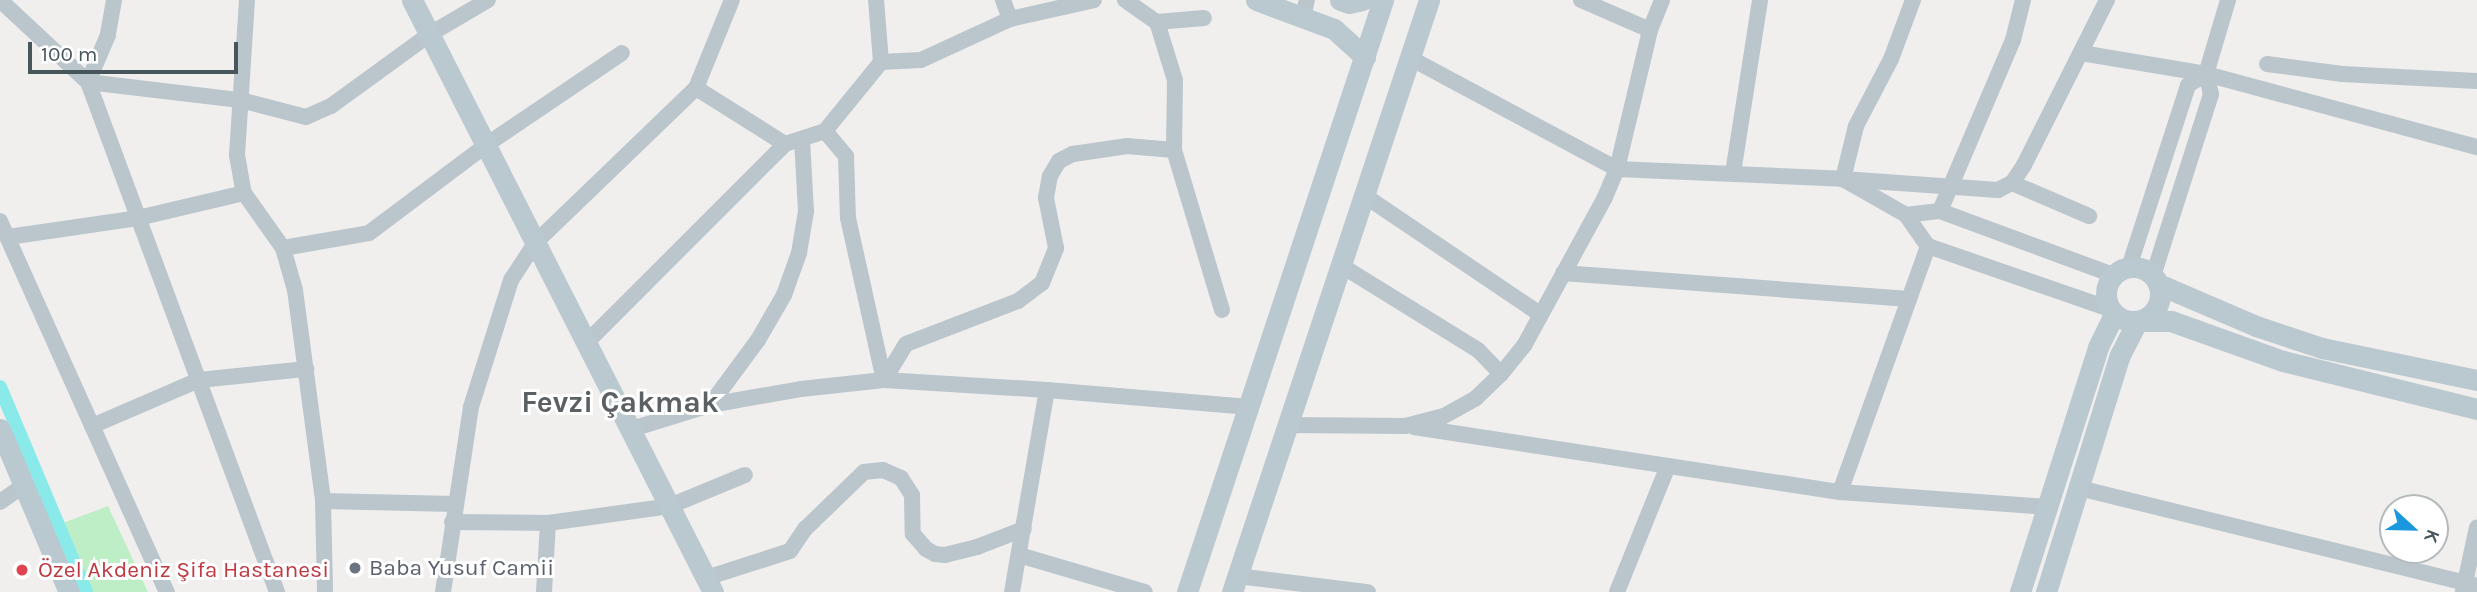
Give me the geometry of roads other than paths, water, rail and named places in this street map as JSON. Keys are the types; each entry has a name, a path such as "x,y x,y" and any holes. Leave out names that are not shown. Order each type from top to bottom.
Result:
{"street":[{"path":"88,82 108,35 114,0"},
{"path":"247,0 237,155 244,193 283,248 295,290 323,501 325,592"},
{"path":"412,0 710,585 790,551 805,529 864,472 883,470 901,478 912,495 913,534 926,550 935,554 946,555 977,547 1024,529"},
{"path":"88,82 240,100 306,117 331,106 430,34 488,0"},
{"path":"443,592 454,503 471,407 511,280 536,242 696,88 732,0"},
{"path":"587,342 785,144 825,131 881,62 876,0"},
{"path":"1003,0 1010,19"},
{"path":"881,62 921,60 946,51 1010,19 1094,0"},
{"path":"1125,0 1157,22 1175,80 1174,150 1222,310"},
{"path":"1256,0 1305,9 1334,29 1365,57"},
{"path":"1340,0 1349,3 1363,0"},
{"path":"1187,592 1384,0"},
{"path":"1368,592 1234,584 1429,0"},
{"path":"1581,0 1650,30"},
{"path":"1405,426 1444,416 1476,398 1501,374 1525,344 1617,169 1650,30 1662,0"},
{"path":"1733,173 1760,0"},
{"path":"1843,179 1856,126 1891,59 1913,0"},
{"path":"1940,211 2013,40 2023,0"},
{"path":"1410,58 1617,169 1843,179 1998,190 2012,183 2107,0"},
{"path":"2046,592 2120,355 2139,321 2155,310 2159,302 2156,280 2211,93 2207,74 2228,0"},
{"path":"0,1 88,82 277,592"},
{"path":"1157,22 1204,18"},
{"path":"283,248 369,233 486,145 622,53"},
{"path":"2081,53 2207,74 2477,147"},
{"path":"2267,64 2342,74 2477,81"},
{"path":"2020,592 2098,347 2112,311 2106,291 2121,271 2189,85 2207,74"},
{"path":"696,88 785,144"},
{"path":"825,131 846,156 848,218 884,380"},
{"path":"710,405 758,340 784,295 799,253 806,211 802,140"},
{"path":"884,380 906,344 1018,301 1042,283 1056,248 1046,198 1050,176 1059,161 1073,154 1127,146 1174,150"},
{"path":"1843,179 1906,215 1928,246 2112,311 2123,320 2171,321 2283,361 2477,409"},
{"path":"2012,183 2089,216"},
{"path":"8,237 138,218 244,193"},
{"path":"1365,195 1540,314"},
{"path":"1906,215 1940,211 2121,271 2138,267 2156,280 2256,326 2322,348 2477,380"},
{"path":"0,221 167,592"},
{"path":"1840,492 1928,246"},
{"path":"1342,266 1478,350 1501,374"},
{"path":"1563,273 1909,299"},
{"path":"92,426 199,380 306,369"},
{"path":"632,429 710,405 801,389 884,380 1048,390 1249,407"},
{"path":"1012,592 1048,390"},
{"path":"1287,425 1405,426 1840,492 2048,507"},
{"path":"0,429 69,592"},
{"path":"1617,592 1668,466"},
{"path":"452,522 548,523 670,506 745,475"},
{"path":"0,502 24,485"},
{"path":"2079,488 2468,587 2477,527"},
{"path":"323,501 454,503"},
{"path":"544,592 548,523"},
{"path":"1019,555 1145,592"}],"waterway":[{"path":"0,387 86,592"}],"place":[{"name":"Baba Yusuf Camii","path":"355,568"},
{"name":"Özel Akdeniz Şifa Hastanesi","path":"22,570"}],"district":[{"name":"Fevzi Çakmak","path":"620,402"}]}
